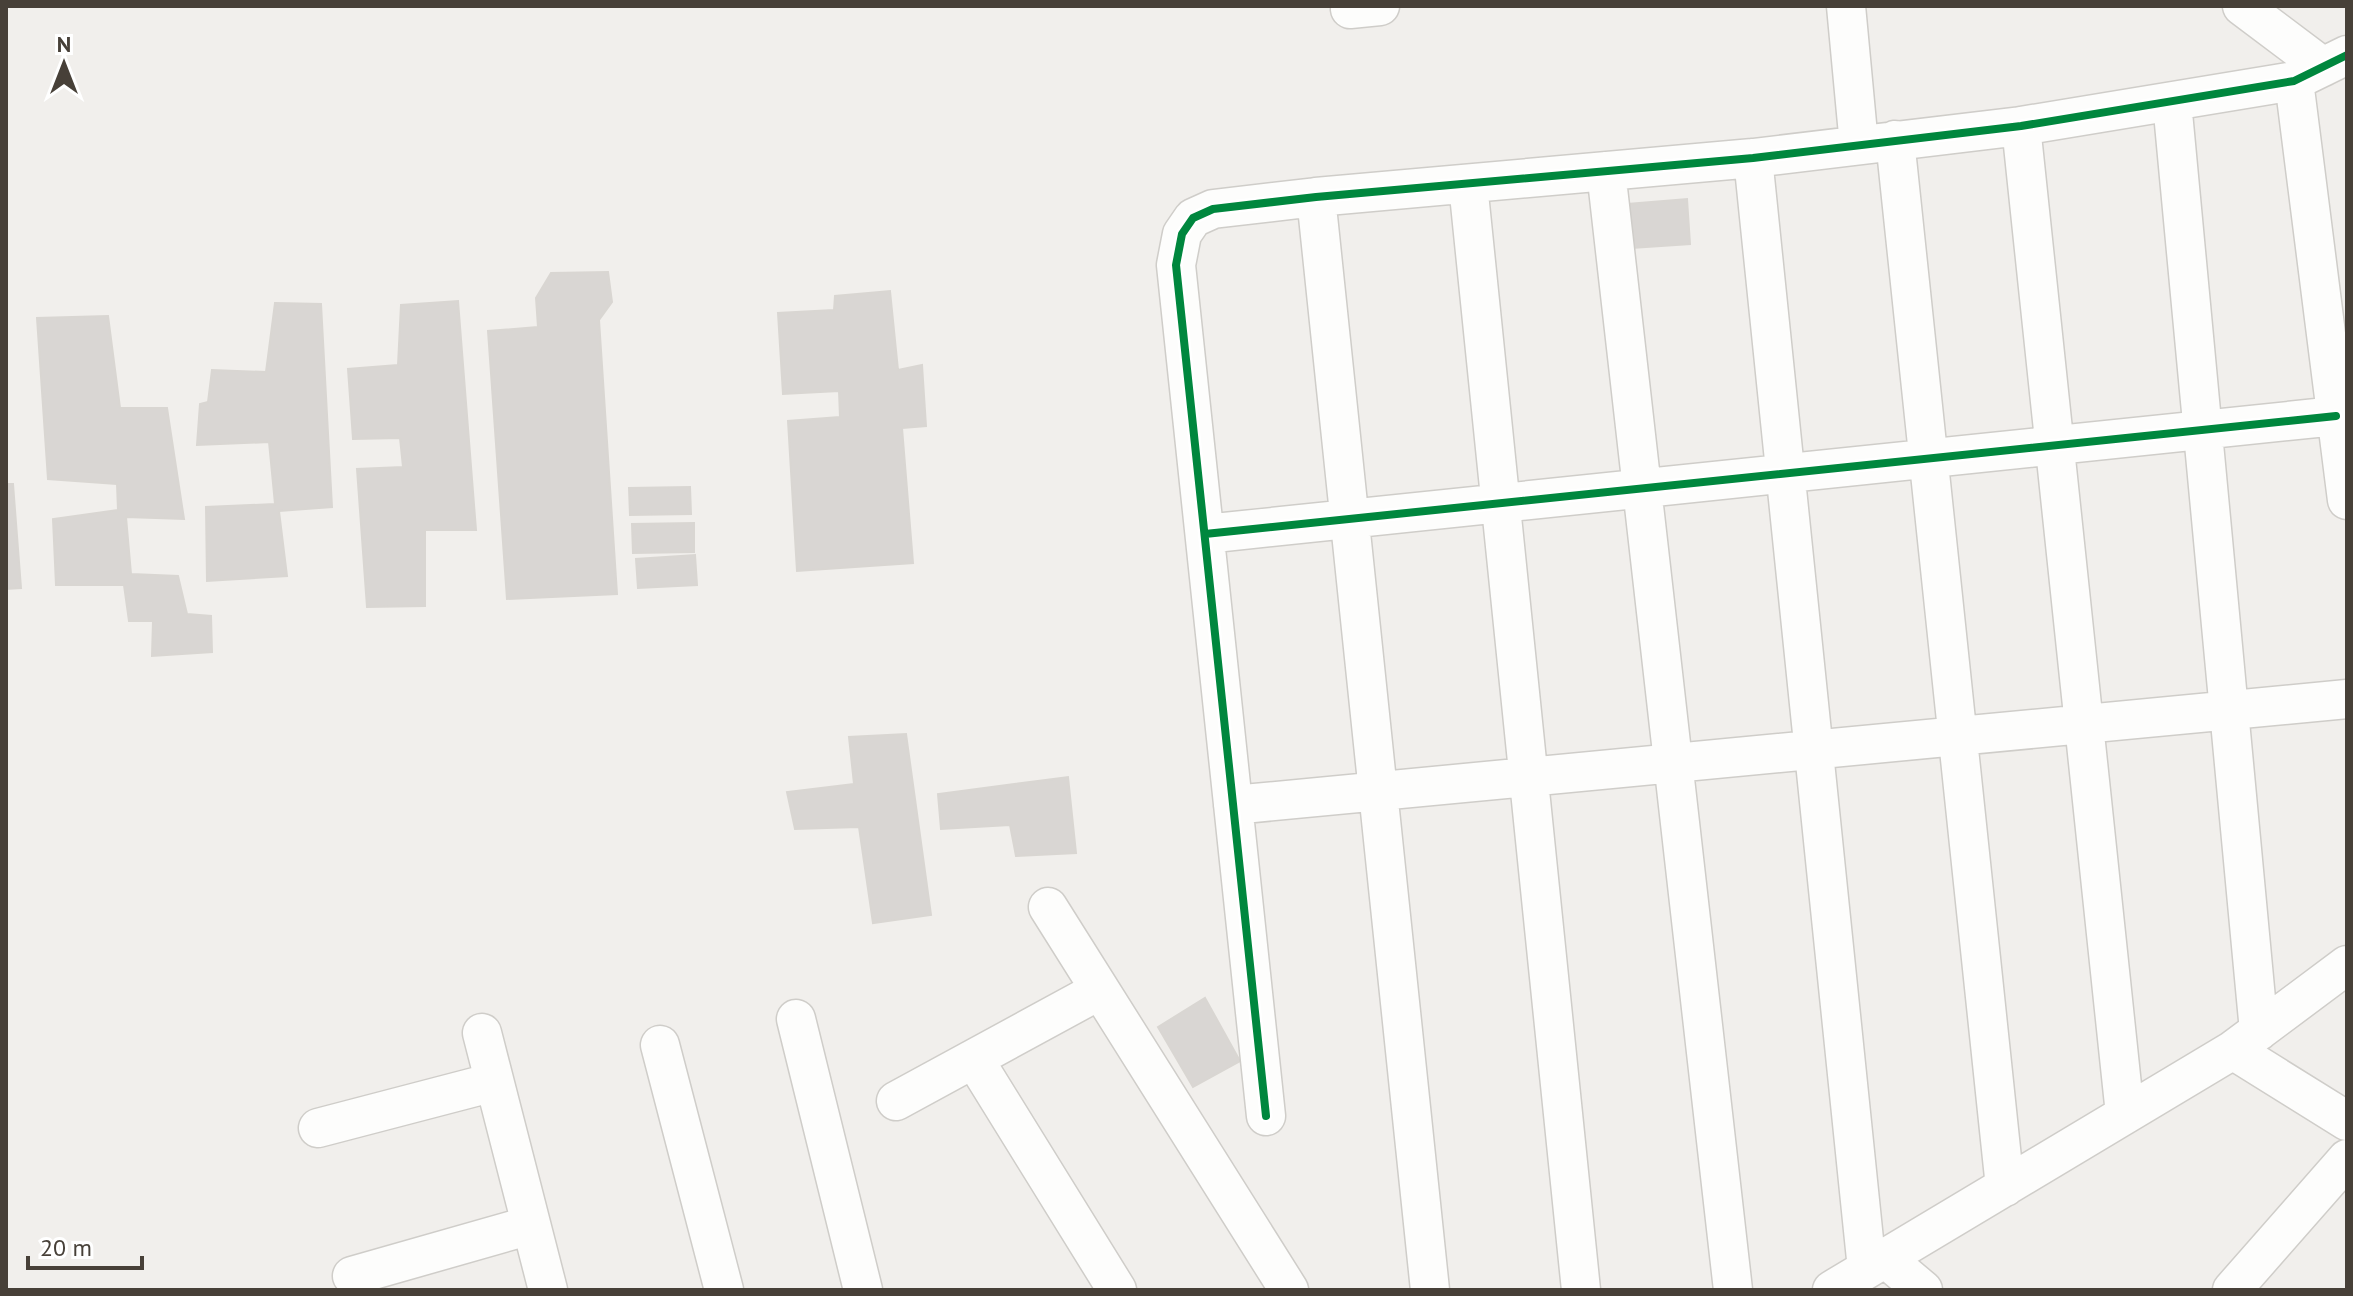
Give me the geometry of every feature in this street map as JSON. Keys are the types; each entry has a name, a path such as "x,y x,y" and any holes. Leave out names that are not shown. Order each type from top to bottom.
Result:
{"street":[{"path":"1846,6 1877,143 1928,459 2005,1187"},
{"path":"2242,6 2321,68 2336,416 2347,500"},
{"path":"1266,1116 1176,265 1182,234 1193,218 1213,209 1316,197 1753,158 2021,126 2172,102 2321,68"},
{"path":"2172,102 2229,710 2246,1041 2347,1121"},
{"path":"2021,126 2125,1114"},
{"path":"1753,158 1814,750 1876,1263"},
{"path":"1606,171 1733,1290"},
{"path":"1468,184 1581,1290"},
{"path":"1316,197 1430,1290"},
{"path":"1205,534 2336,416"},
{"path":"1233,805 2347,699"},
{"path":"1048,907 1289,1290"},
{"path":"1832,1290 2246,1041 2347,965"},
{"path":"896,1101 1100,990"},
{"path":"796,1019 863,1290"},
{"path":"482,1033 548,1290"},
{"path":"660,1045 724,1290"},
{"path":"974,1059 1117,1290"},
{"path":"318,1128 494,1082"},
{"path":"2232,1290 2347,1159"},
{"path":"352,1276 531,1225"},
{"path":"1876,1263 1923,1290"}],"building":[{"path":"1687,199 1690,244 1632,248 1628,204"},
{"path":"608,272 612,302 599,320 617,594 507,599 488,331 538,327 536,298 551,273"},
{"path":"890,291 898,370 922,365 926,426 902,428 913,563 797,571 788,421 840,417 839,391 783,394 778,313 834,310 835,296"},
{"path":"458,301 476,530 425,530 425,606 367,607 357,469 403,467 400,438 353,439 348,369 398,365 401,305"},
{"path":"275,303 321,304 332,507 279,511 287,576 207,581 206,507 275,504 269,442 197,445 200,404 208,402 212,370 266,372"},
{"path":"108,316 120,408 167,408 184,519 126,517 131,574 178,576 187,614 211,616 212,652 152,656 153,621 129,621 124,585 56,585 53,519 118,510 117,484 48,479 37,318"},
{"path":"6,484 13,484 21,588 6,589"},
{"path":"690,487 691,514 630,515 629,488"},
{"path":"694,523 694,552 633,553 632,524"},
{"path":"695,555 697,585 638,588 636,559"},
{"path":"906,734 931,915 873,923 859,827 795,829 787,792 854,784 849,737"},
{"path":"1068,777 1076,853 1016,856 1010,825 941,829 938,794"},
{"path":"1205,998 1240,1061 1193,1087 1158,1027"}],"cycle path":[{"path":"1266,1116 1176,265 1182,234 1193,218 1213,209 1316,197 1753,158 2021,126 2294,81 2347,55"},
{"path":"1205,534 2336,416"}]}
